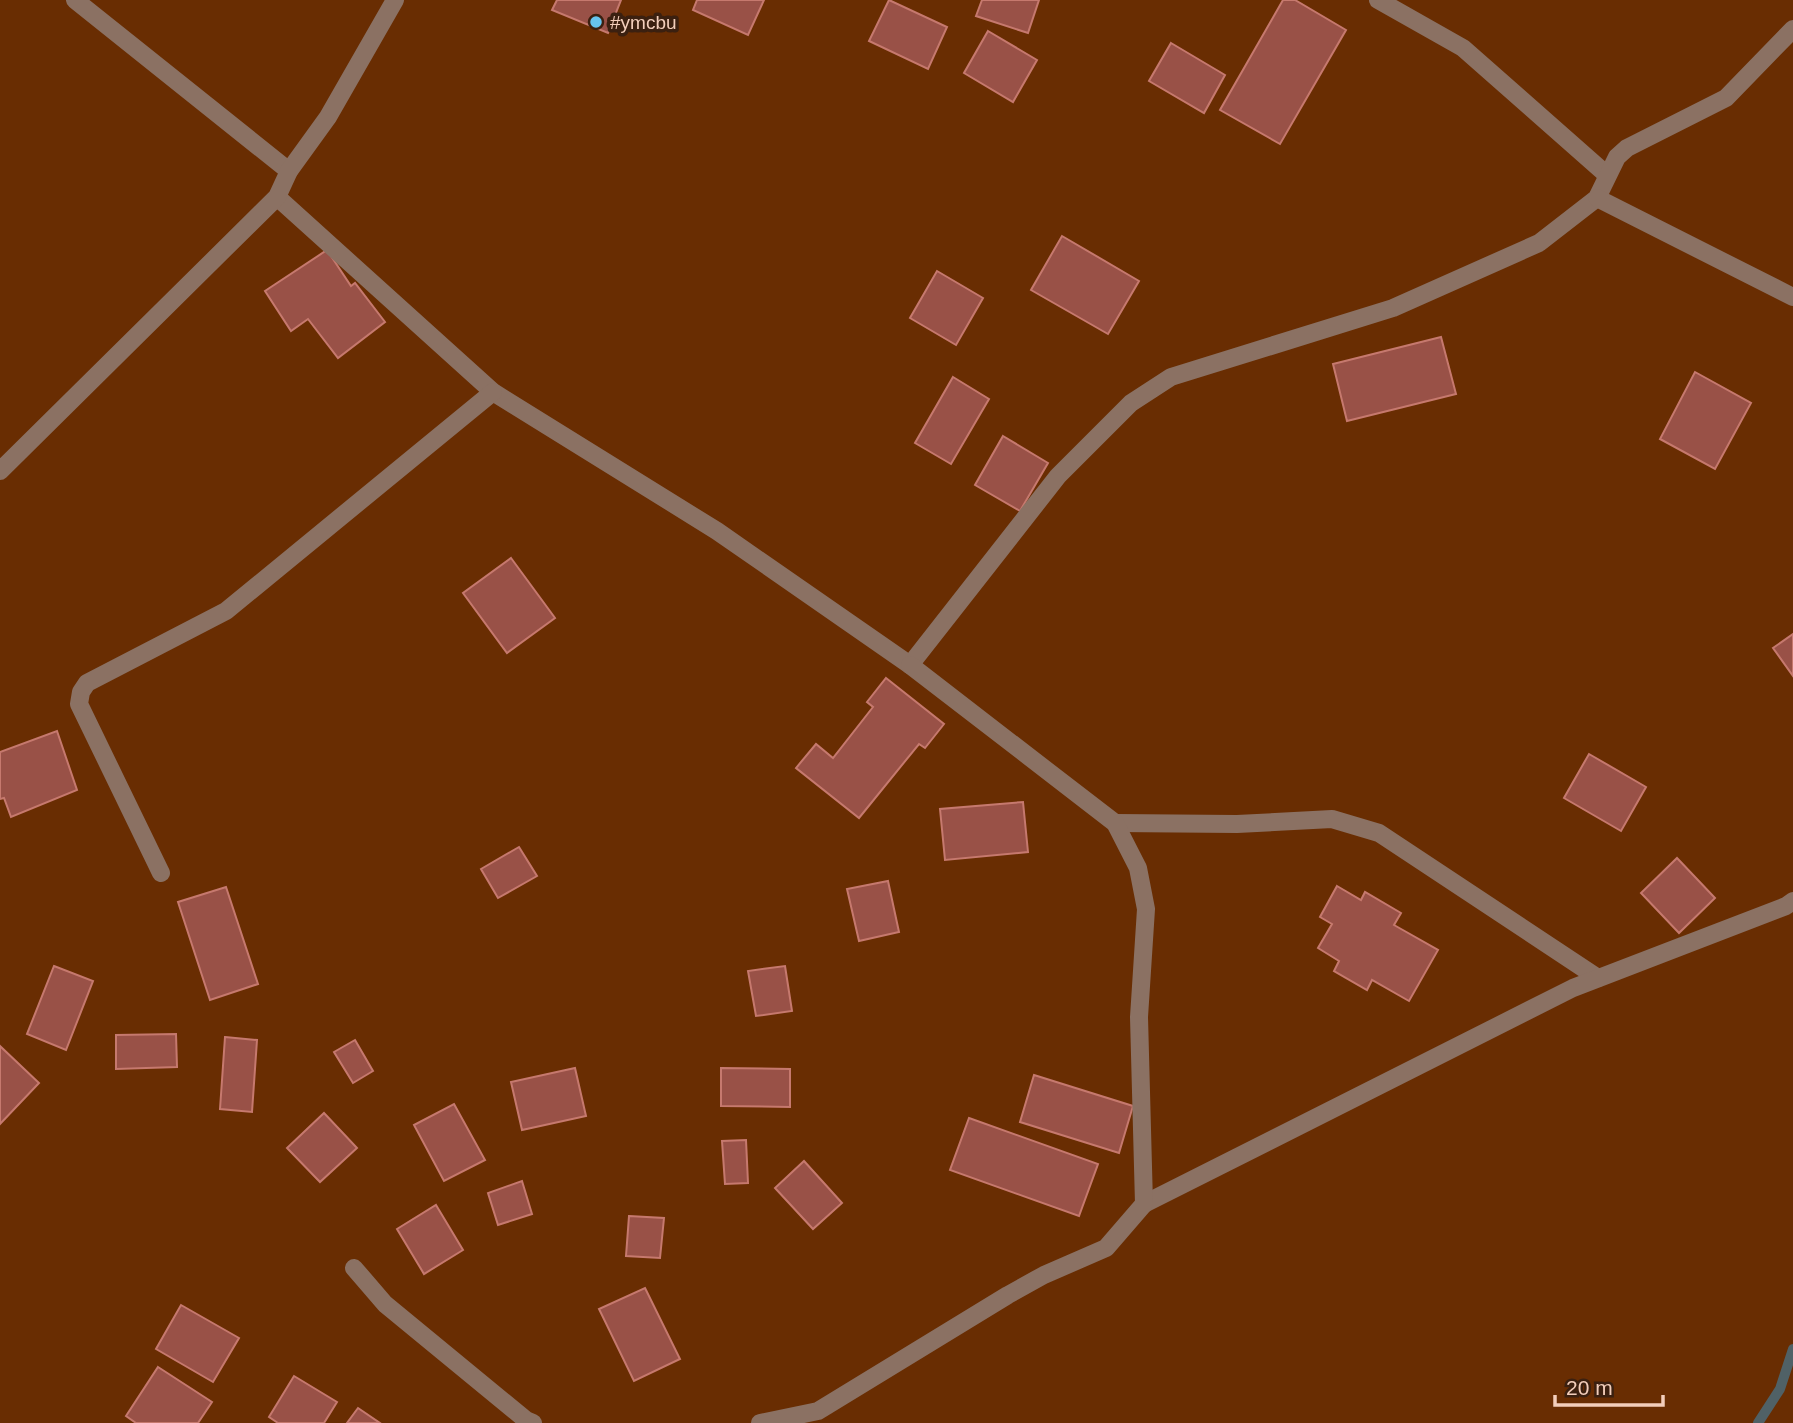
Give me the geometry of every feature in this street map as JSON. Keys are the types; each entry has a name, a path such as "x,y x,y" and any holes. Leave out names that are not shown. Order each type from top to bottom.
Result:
{"street":[{"path":"75,0 289,171"},
{"path":"0,471 277,197 289,171 328,117 395,0"},
{"path":"1378,0 1463,47 1607,176"},
{"path":"910,665 1059,476 1130,403 1171,376 1394,308 1539,243 1597,198 1617,157 1627,148 1726,98 1793,29"},
{"path":"277,197 494,392 717,531 910,665 1115,822 1138,868 1146,909 1139,1017 1144,1203"},
{"path":"1597,198 1793,297"},
{"path":"161,873 79,704 86,683 226,611 494,392"},
{"path":"1115,822 1237,824 1332,819 1379,833 1598,978"},
{"path":"760,1423 818,1411 1008,1294 1106,1248 1144,1203 1573,988 1793,901"},
{"path":"354,1268 385,1304 533,1423"}],"building":[{"name":"#ymcbu","path":"557,0 621,0 608,33 552,10"},
{"path":"697,0 764,0 748,35 693,10"},
{"path":"889,0 947,27 928,69 869,41"},
{"path":"982,0 1039,0 1028,33 976,16"},
{"path":"1283,0 1295,0 1346,30 1280,144 1220,110"},
{"path":"988,31 1037,60 1013,102 964,73"},
{"path":"1171,43 1225,75 1204,113 1149,81"},
{"path":"1062,236 1139,281 1108,334 1031,290"},
{"path":"327,250 351,286 355,283 385,322 338,358 308,319 291,331 265,291"},
{"path":"937,271 983,298 956,345 910,318"},
{"path":"1441,337 1456,394 1347,421 1333,364"},
{"path":"1695,372 1751,403 1715,469 1660,439"},
{"path":"953,377 989,399 951,464 915,443"},
{"path":"1003,436 1048,463 1020,511 975,485"},
{"path":"511,558 555,618 507,653 463,593"},
{"path":"1793,634 1793,676 1773,648"},
{"path":"886,678 944,724 925,748 919,744 859,818 796,768 816,744 833,758 873,707 867,702"},
{"path":"57,731 77,790 11,817 4,798 0,799 0,752"},
{"path":"1589,754 1646,787 1621,831 1564,798"},
{"path":"1023,802 1028,852 945,860 940,809"},
{"path":"519,847 537,876 498,898 481,869"},
{"path":"1677,858 1715,898 1679,933 1641,893"},
{"path":"888,881 899,932 859,941 847,889"},
{"path":"1337,886 1361,900 1365,892 1401,913 1394,925 1438,950 1409,1001 1372,980 1367,990 1334,971 1339,961 1318,948 1332,924 1320,917"},
{"path":"226,887 258,984 210,1000 178,902"},
{"path":"54,966 93,981 66,1050 27,1034"},
{"path":"785,966 792,1011 756,1016 748,971"},
{"path":"176,1034 177,1067 116,1069 116,1035"},
{"path":"225,1037 257,1040 252,1112 220,1109"},
{"path":"355,1040 373,1071 353,1083 334,1052"},
{"path":"0,1046 39,1083 0,1124"},
{"path":"575,1068 586,1116 522,1130 511,1082"},
{"path":"721,1068 790,1069 790,1107 721,1106"},
{"path":"1034,1075 1133,1106 1119,1153 1020,1122"},
{"path":"454,1104 485,1160 444,1181 414,1125"},
{"path":"324,1113 357,1148 320,1182 287,1148"},
{"path":"969,1118 1098,1164 1079,1216 950,1170"},
{"path":"746,1140 748,1183 725,1184 722,1141"},
{"path":"804,1161 842,1203 813,1229 775,1188"},
{"path":"522,1181 532,1214 498,1225 488,1193"},
{"path":"436,1205 463,1250 424,1274 397,1229"},
{"path":"629,1216 664,1218 660,1258 626,1256"},
{"path":"645,1288 680,1359 634,1381 599,1309"},
{"path":"181,1305 239,1338 213,1382 156,1349"},
{"path":"158,1367 212,1402 198,1423 136,1423 126,1416"},
{"path":"294,1376 337,1402 324,1423 278,1423 269,1417"},
{"path":"358,1408 380,1423 347,1423"}],"waterway":[{"path":"1758,1423 1780,1389 1793,1349"}],"place":[{"name":"#ymcbu","path":"596,22"}]}
